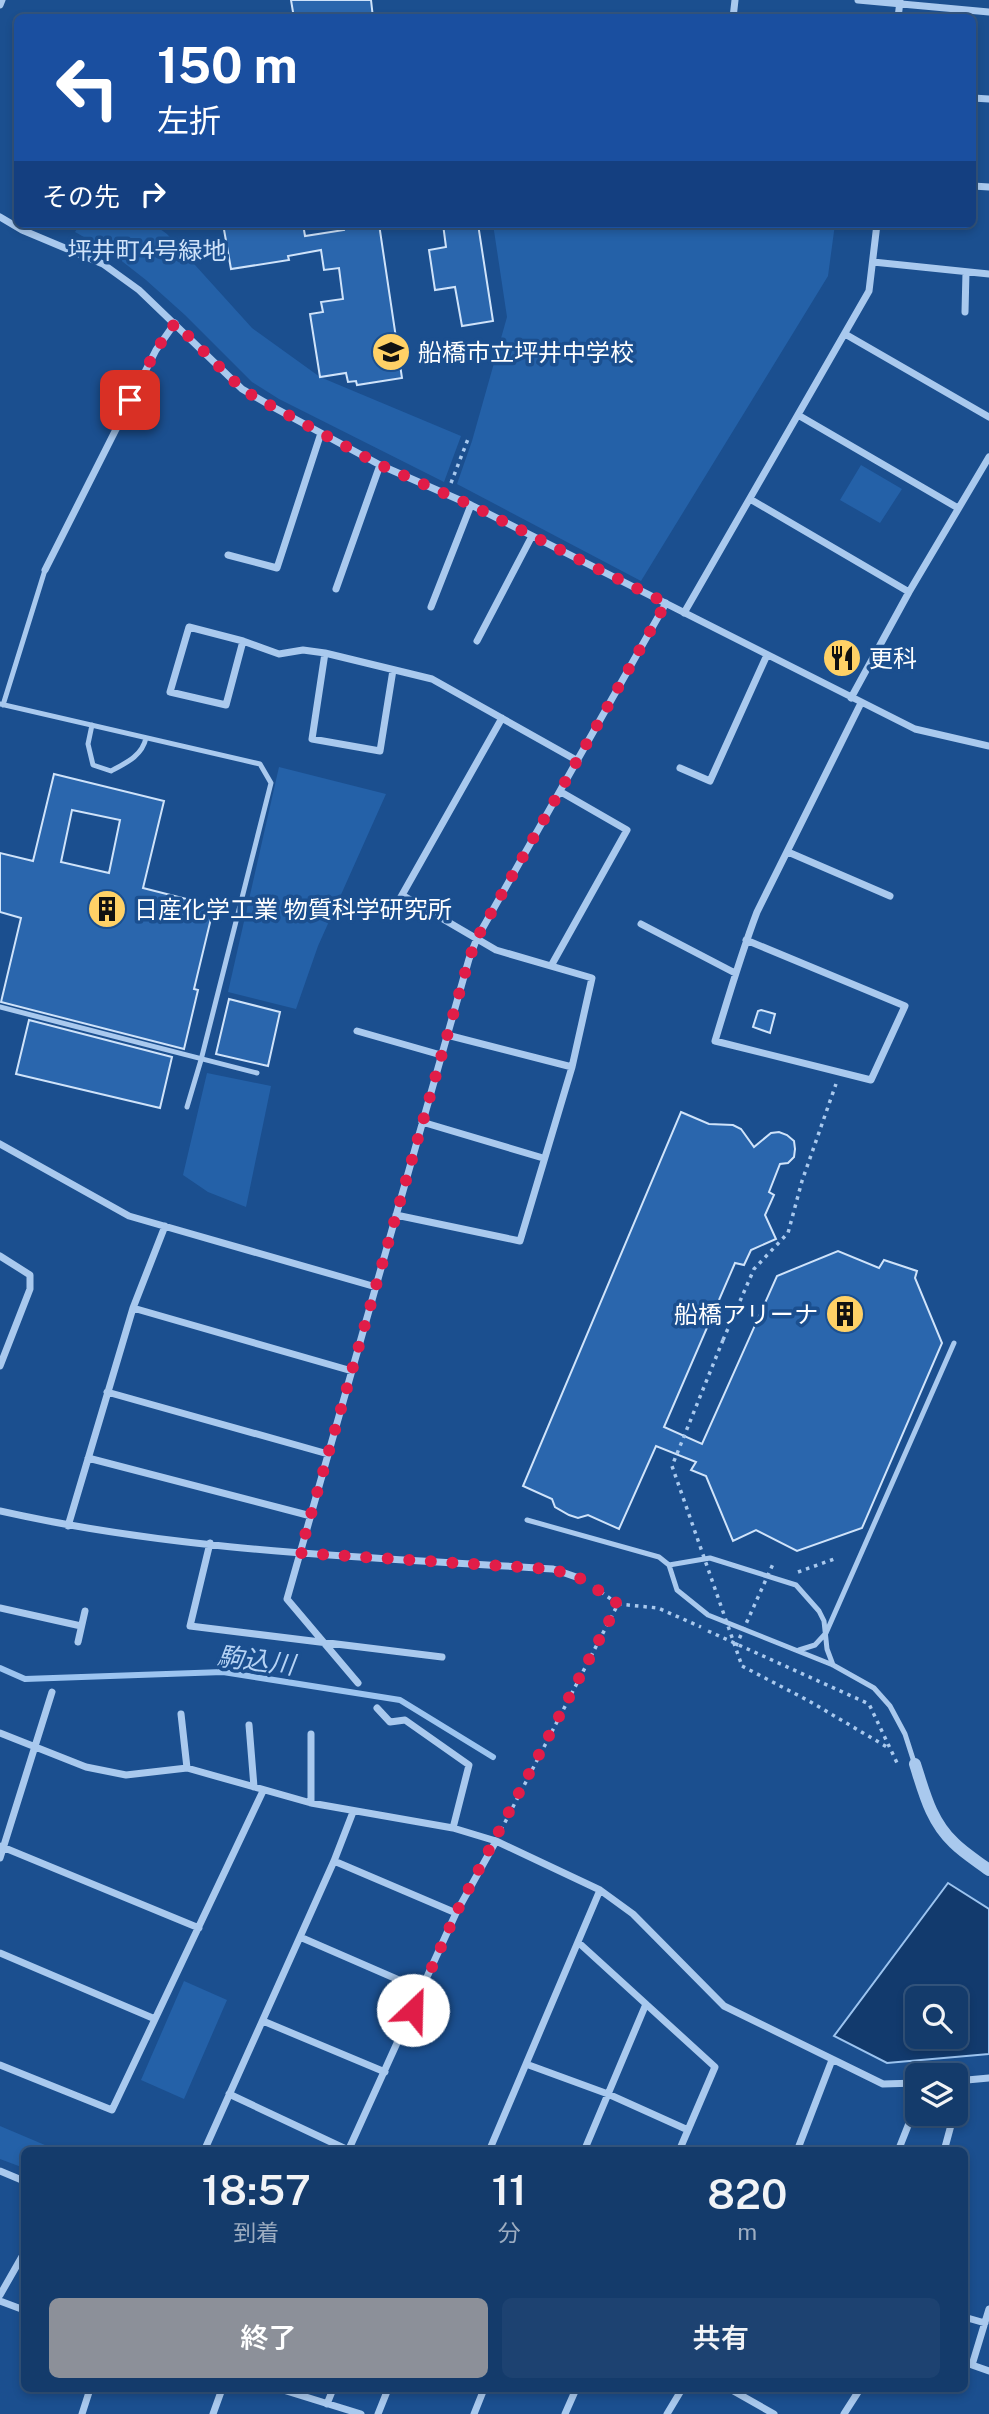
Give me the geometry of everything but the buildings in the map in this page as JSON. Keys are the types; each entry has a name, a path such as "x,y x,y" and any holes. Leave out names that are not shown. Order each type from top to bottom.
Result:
{"street":[{"path":"0,5 2,0"},
{"path":"859,0 989,12"},
{"path":"19,228 103,264 139,290 242,389 380,465 471,505 915,729 989,746"},
{"path":"684,613 869,291 877,228"},
{"path":"873,262 989,274"},
{"path":"965,312 966,272"},
{"path":"46,569 156,350 175,323"},
{"path":"845,334 989,418"},
{"path":"798,415 958,508"},
{"path":"228,555 277,568 321,433"},
{"path":"851,698 909,592 989,457"},
{"path":"336,589 380,465"},
{"path":"750,499 909,592"},
{"path":"431,607 471,505"},
{"path":"477,641 533,536"},
{"path":"358,1683 287,1599 422,1122 477,938 666,603"},
{"path":"243,641 226,705 170,692 189,628 243,641 279,654 303,650 326,653 432,679 578,761"},
{"path":"326,653 312,739 380,751 393,670"},
{"path":"680,768 710,781 767,655"},
{"path":"746,940 905,1006 871,1080 715,1041 735,972 746,940 757,912 861,704"},
{"path":"393,911 502,718"},
{"path":"551,966 627,830 561,792"},
{"path":"788,852 890,896"},
{"path":"396,1215 520,1241 572,1067 592,978 496,950 402,895"},
{"path":"641,924 735,972"},
{"path":"357,1031 442,1055"},
{"path":"447,1035 572,1067"},
{"path":"422,1122 543,1158"},
{"path":"0,1144 129,1216 376,1287"},
{"path":"68,1526 133,1308 165,1226"},
{"path":"0,1256 30,1275 30,1289 3,1350 0,1366"},
{"path":"133,1308 352,1371"},
{"path":"107,1392 328,1454"},
{"path":"88,1458 311,1516"},
{"path":"0,1511 68,1526 210,1543 300,1553 552,1569 582,1579"},
{"path":"210,1543 190,1626 442,1657"},
{"path":"0,1608 81,1626"},
{"path":"78,1642 85,1612"},
{"path":"0,1858 52,1692"},
{"path":"377,1708 390,1722 405,1720 469,1765 453,1828"},
{"path":"181,1714 187,1768"},
{"path":"249,1725 254,1787"},
{"path":"0,1733 86,1767 126,1775 187,1768 311,1803 453,1828 496,1841 600,1890 633,1914 724,2006 883,2084 905,2083"},
{"path":"311,1734 311,1803"},
{"path":"915,1764 926,1800 936,1821 953,1843 989,1870"},
{"path":"0,2065 112,2110 263,1791"},
{"path":"206,2147 334,1861 353,1812"},
{"path":"349,2147 456,1913 496,1841"},
{"path":"2,1847 199,1928"},
{"path":"334,1861 456,1913"},
{"path":"491,2147 600,1890"},
{"path":"300,1937 422,1990"},
{"path":"579,1944 715,2067 681,2147"},
{"path":"0,1953 155,2019"},
{"path":"586,2147 646,2004"},
{"path":"263,2021 385,2072"},
{"path":"799,2147 832,2060"},
{"path":"526,2064 608,2094 688,2130"},
{"path":"968,2080 989,2078"},
{"path":"229,2094 342,2147"},
{"path":"900,2147 908,2126"},
{"path":"945,2147 951,2126"},
{"path":"0,2171 21,2180"},
{"path":"0,2295 21,2258"},
{"path":"0,2301 21,2308"},
{"path":"989,2309 972,2365 989,2371"},
{"path":"968,2318 985,2323"},
{"path":"82,2414 89,2392"},
{"path":"213,2414 221,2392"},
{"path":"289,2392 361,2414"},
{"path":"327,2404 332,2392"},
{"path":"378,2414 387,2392"},
{"path":"474,2414 483,2392"},
{"path":"565,2414 575,2392"},
{"path":"667,2414 680,2392"},
{"path":"735,2392 774,2414"},
{"path":"844,2414 858,2392"}],"lane":[{"path":"46,569 2,704 260,764 271,783 187,1107"},
{"path":"92,725 88,744 93,765 111,771 138,754 144,747 146,738"},
{"path":"0,1007 257,1073"},
{"path":"793,1650 806,1650 815,1645 825,1633 954,1343"},
{"path":"527,1520 659,1557 670,1565 677,1590 708,1615 833,1665 874,1688 890,1706 905,1734 915,1764"},
{"path":"670,1565 710,1559 796,1585 819,1611 824,1621 827,1649 833,1665"}],"path":[{"path":"449,487 468,439"},
{"path":"840,1072 802,1181 788,1234 754,1269 672,1466 742,1667 809,1701 890,1748"},
{"path":"699,1542 711,1546"},
{"path":"798,1572 837,1558"},
{"path":"736,1647 773,1564 761,1561"},
{"path":"582,1579 618,1604 658,1608 869,1704 899,1767"},
{"path":"496,1841 618,1604"}],"green space":[{"name":"坪井町4号緑地","path":"78,228 159,228 252,328 320,377 461,436 444,482 279,399 252,382 146,280 109,251 75,232"},
{"path":"494,228 834,228 828,276 641,581 457,484 507,317"},
{"path":"861,465 902,489 880,523 840,500"},
{"path":"279,767 386,794 318,946 296,1009 228,992"},
{"path":"207,1073 271,1086 246,1207 208,1192 183,1175"},
{"path":"184,1981 227,2000 184,2099 141,2080"},
{"path":"0,2126 50,2147 21,2147 21,2167 0,2159"}],"shaded area":[{"path":"948,1883 989,1909 989,2054 887,2063 834,2036"}],"waterway":[{"name":"駒込川","path":"0,1668 25,1679 223,1672 400,1700 493,1757"}],"place":[{"name":"船橋市立坪井中学校","path":"391,352"},
{"name":"更科","path":"842,658"},
{"name":"日産化学工業 物質科学研究所","path":"107,909"},
{"name":"船橋アリーナ","path":"845,1314"}],"route":[{"path":"130,400 156,350 175,323 242,389 257,398 380,465 471,505 666,603 477,938 300,1553 552,1569 582,1579 618,1604 456,1913 413,2010"}]}
